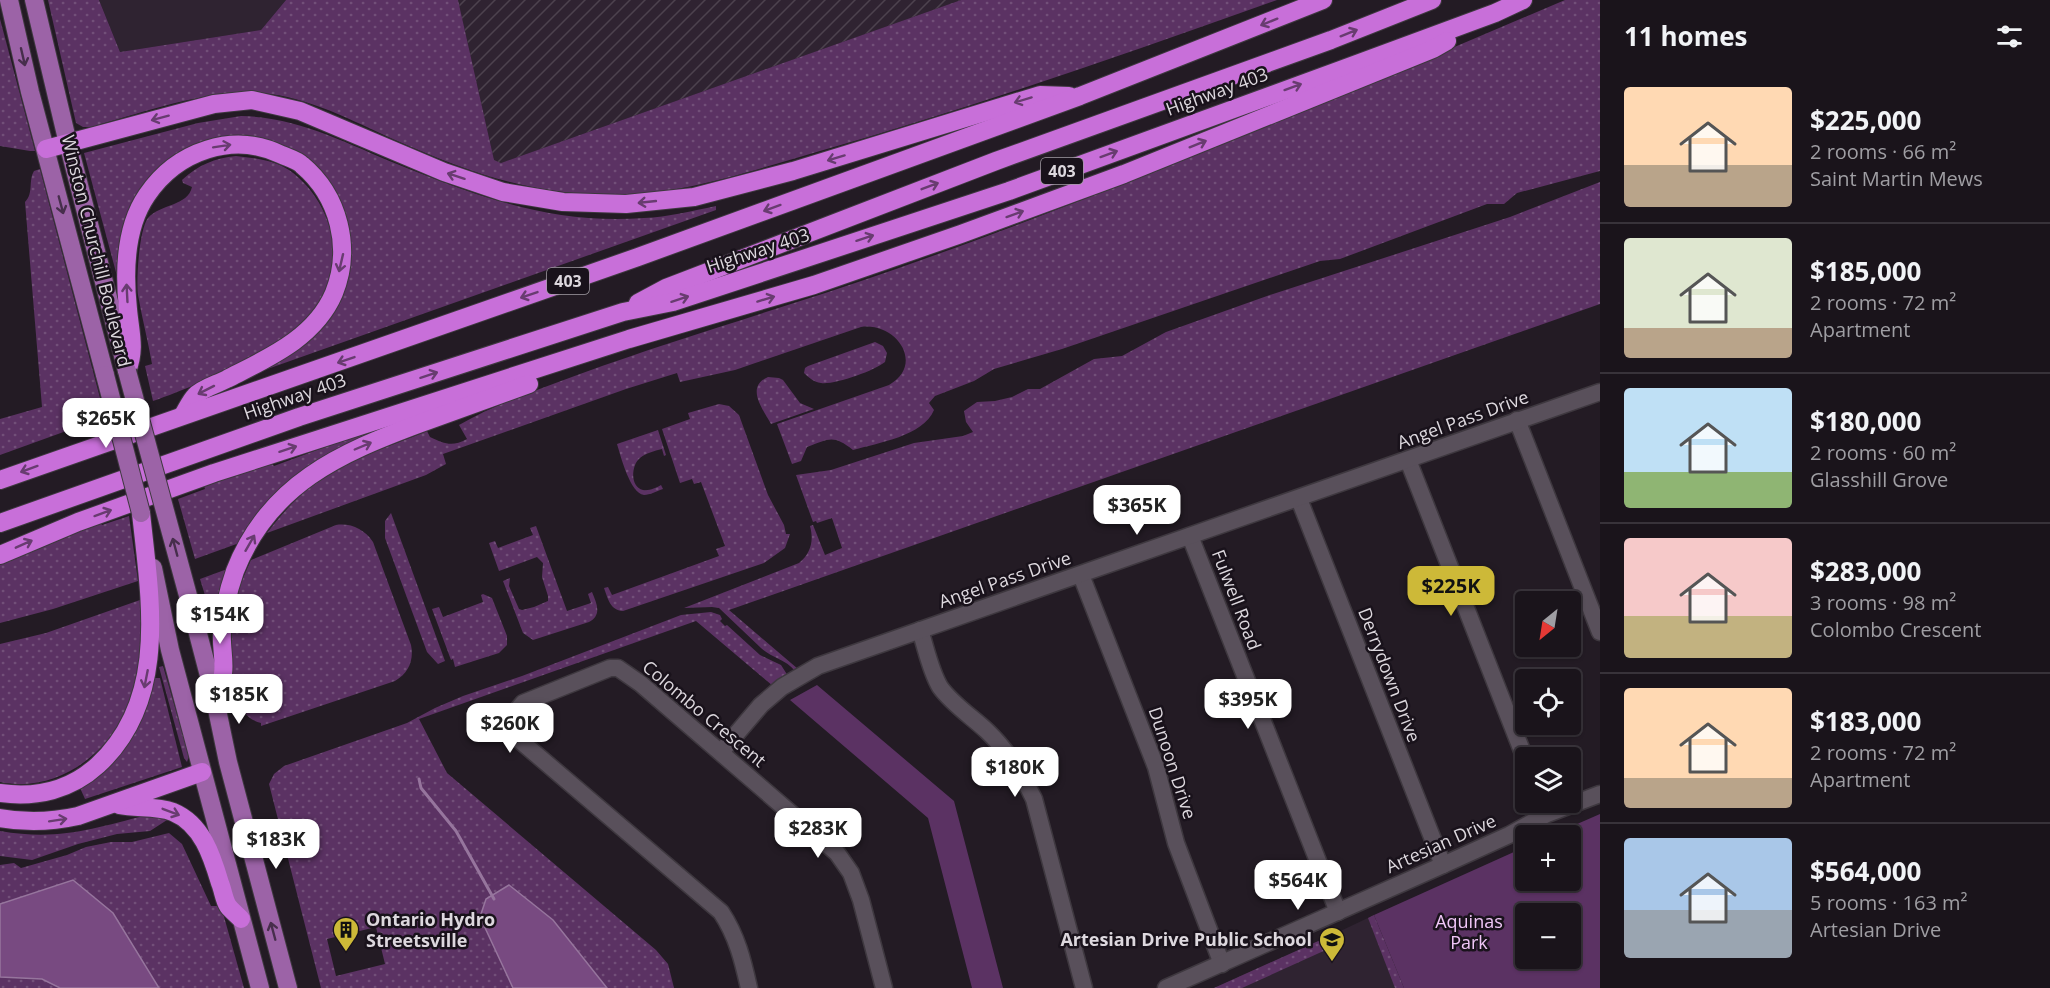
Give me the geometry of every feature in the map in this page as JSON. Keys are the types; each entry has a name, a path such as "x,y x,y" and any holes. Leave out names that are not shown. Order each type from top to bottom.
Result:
{"highway":[{"name":"Highway 403","path":"0,480 627,261 1080,96 1323,0"},
{"path":"623,312 666,288 996,161 1330,40 1432,0"},
{"name":"Highway 403","path":"0,523 298,417 623,312 673,302 1009,191 1495,13 1523,0"},
{"path":"0,555 78,522 214,473 629,339 814,285 961,234 1124,174 1433,49 1495,13"},
{"path":"46,149 214,104 252,100 300,111 444,172 503,192 564,202 626,204 694,197 782,174 1040,95 1080,96"},
{"path":"127,371 133,356 126,292 129,247 140,208 156,183 166,172 187,157 212,147 229,144 271,149 301,164 324,188 339,220 343,254 334,292 315,325 288,346 196,394 183,415"},
{"path":"214,695 223,675 222,633 225,607 236,569 266,517 299,484 337,458 386,436 567,370 629,339"},
{"path":"0,793 31,795 65,786 94,769 129,728 140,702 157,619 141,513"},
{"path":"0,818 30,822 78,816 202,772"},
{"path":"114,804 135,809 154,807 165,809 178,814 190,823 207,846 228,905 241,919"}],"main road":[{"name":"Winston Churchill Boulevard","path":"9,0 141,513"},
{"name":"Winston Churchill Boulevard","path":"34,0 68,143 214,695 228,762 288,988"},
{"path":"157,619 202,772 260,988"}],"street":[{"name":"Angel Pass Drive","path":"721,752 760,705 782,687 818,666 1600,392"},
{"path":"1517,420 1600,632"},
{"path":"1408,460 1521,747"},
{"name":"Derrydown Drive","path":"1299,499 1443,865"},
{"name":"Fulwell Road","path":"1190,536 1338,912"},
{"name":"Dunoon Drive","path":"1081,574 1156,767 1176,843 1222,964"},
{"path":"920,630 939,686 989,733 1024,777 1034,799 1083,988"},
{"name":"Colombo Crescent","path":"749,988 741,952 721,912 517,738 512,726 513,715 523,703 610,668 618,668 641,684 837,853 851,873 861,900 884,988"},
{"name":"Artesian Drive","path":"1581,799 1600,794"},
{"name":"Artesian Drive","path":"1166,988 1509,835 1538,813"}],"shaded area":[{"path":"99,0 286,0 261,30 120,52"},
{"path":"458,0 961,0 501,163 494,160"},
{"path":"73,880 113,913 159,988 60,988 42,979 0,977 0,904"},
{"path":"509,885 553,920 607,988 513,988 480,917 486,899"},
{"name":"Artesian Drive Public School","path":"1374,915 1404,988 1214,988 1328,937"}],"green space":[{"path":"48,0 99,0 120,52 261,30 286,0 458,0 494,160 501,163 961,0 1277,0 993,98 767,167 659,192 604,195 550,190 500,180 427,154 321,107 270,94 206,96 101,124 101,127 83,127 76,123"},
{"path":"1565,0 1600,0 1600,171 1517,193 1504,204 1487,204 1340,259 1320,261 1062,349 994,369 974,381 935,396 929,403 934,410 928,419 910,432 853,450 835,440 826,440 807,447 801,461 792,464 777,424 889,385 900,377 905,367 902,347 886,331 874,327 861,327 735,370 680,382 677,373 626,389 443,454 446,464 426,475 267,533 311,486 367,455 427,431 430,437 444,443 453,444 462,441 467,439 459,425 518,397 619,360 817,296 981,238 1233,140"},
{"path":"0,19 35,151 0,146"},
{"path":"241,116 282,121 321,132 457,187 548,213 611,219 680,214 716,206 716,210 259,372 304,345 336,307 338,200 259,142 162,169 121,275 117,276 84,153 198,123"},
{"path":"236,156 264,160 289,170 305,184 318,201 327,220 332,240 334,261 331,281 323,300 310,318 296,331 258,355 214,377 153,401 145,366 152,364 137,288 139,255 145,224 153,213 185,198 192,187 183,183 182,180 194,170 221,158"},
{"path":"40,169 105,417 0,455 0,419 42,407 25,202 29,195 34,171"},
{"path":"1600,182 1600,304 729,610 798,669 795,671 761,648 719,608 684,608 799,563 810,546 812,537 810,526 813,525 825,555 842,548 832,518 817,523 813,522 796,475 831,470 914,443 963,436 973,432 966,422 964,411 977,402 995,401 1012,397 1028,389 1040,389 1094,359 1122,356 1166,332 1267,296 1510,217"},
{"path":"875,342 883,346 887,353 885,362 854,377 821,383 804,373 808,366"},
{"path":"768,377 783,380 800,403 814,409 771,424 760,405 757,392 761,381"},
{"path":"719,404 729,406 739,415 768,495 784,525 786,534 790,534 785,548 764,563 623,611 615,609 604,588 608,587 612,595 719,556 716,549 725,546 701,482 694,484 692,479 680,483 662,429 690,419 688,413"},
{"path":"384,425 386,430 329,454 299,473 276,493 242,542 195,559 178,499 205,489 204,486 271,463 274,466"},
{"path":"658,430 666,455 664,456 662,449 642,456 637,461 633,475 636,485 643,490 661,485 663,489 644,495 634,488 630,481 617,444"},
{"path":"391,513 445,661 438,664 427,652 385,538 385,521"},
{"path":"129,516 138,581 53,609 0,623 0,565 100,522 102,525"},
{"path":"336,525 357,528 373,542 411,645 412,656 409,666 404,674 395,681 261,726 261,723 250,718 242,709 234,684 232,631 227,630 237,594 251,560"},
{"path":"536,526 567,611 591,603 588,594 592,592 597,613 589,622 533,640 523,633 503,581 510,578 509,586 519,609 534,607 548,601 542,577 543,563 537,557 499,571 489,543 495,541 498,548 533,535 530,528"},
{"path":"230,568 216,615 211,615 200,579"},
{"path":"481,595 492,598 507,636 507,645 499,653 455,667 432,609 439,607 443,617 483,602"},
{"path":"140,600 141,646 138,682 127,712 115,731 101,748 65,774 44,781 23,784 0,782 0,644 46,633"},
{"path":"711,612 720,615 722,619 720,621 725,626 727,625 760,655 781,665 788,676 773,686 696,621 419,719 447,773 656,950 668,964 674,988 321,988 269,784 274,774 284,766 407,723 463,696 522,676 681,615","holes":["376,927 385,964 336,976 327,939"]},
{"path":"163,666 189,756 187,762 159,667"},
{"path":"153,678 160,678 182,767 85,799 81,790 83,785"},
{"path":"817,685 954,801 1003,988 972,988 928,818 790,700"},
{"name":"Aquinas Park","path":"1600,814 1600,988 1404,988 1374,915 1515,852 1515,891 1581,891 1581,825 1575,825"},
{"path":"147,815 160,816 167,820 150,831 117,834 78,844 32,860 0,856 0,831 40,835 57,834 92,829"},
{"path":"169,833 182,844 211,906 221,906 244,988 0,988 0,865 14,863 21,868 86,847 111,842 132,842"},
{"path":"1374,915 1404,988 1395,988 1368,918"},
{"path":"1325,938 1328,949 1242,988 1214,988"}],"waterway":[{"path":"419,779 421,788 456,831 494,899"}],"place":[{"name":"Ontario Hydro Streetsville","path":"346,953"},
{"name":"Artesian Drive Public School","path":"1332,963"}]}
